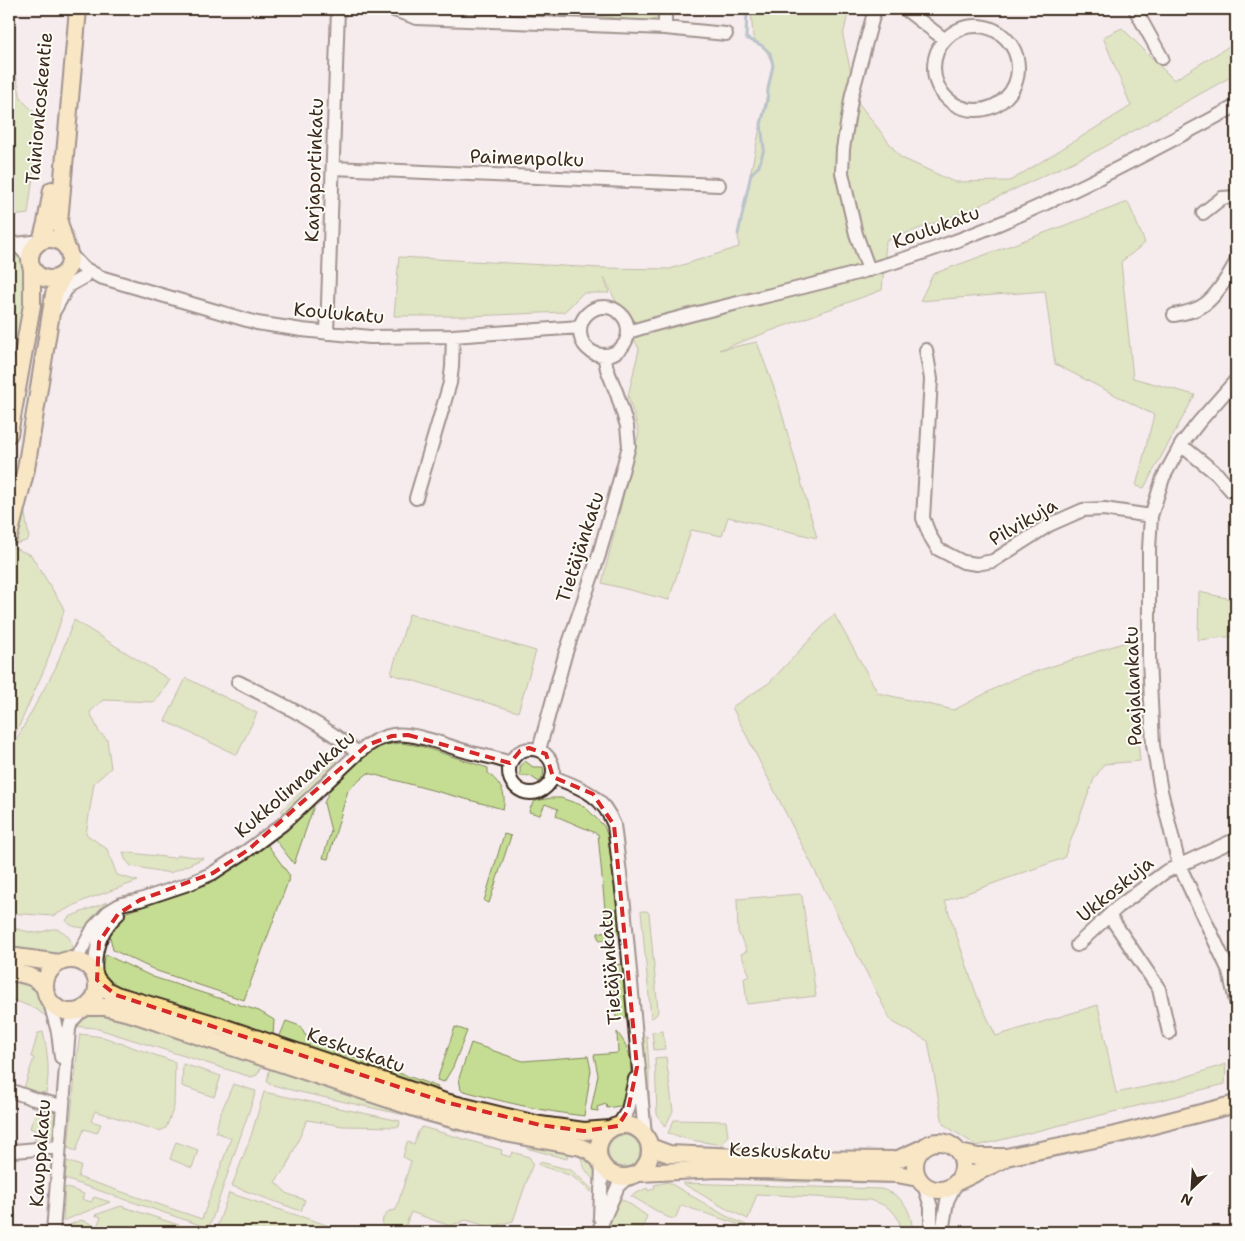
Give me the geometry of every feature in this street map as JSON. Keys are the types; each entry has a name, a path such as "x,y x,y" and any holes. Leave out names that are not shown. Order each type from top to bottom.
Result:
{"main road":[{"name":"Tainionkoskentie","path":"41,241 50,204 55,165 68,9"},
{"name":"Tainionkoskentie","path":"68,250 59,222 78,9"},
{"path":"9,434 32,305 31,251 41,241 54,239 68,250 69,266 54,294 26,470 9,536"},
{"path":"31,264 36,275 49,280 64,274"},
{"path":"9,956 68,962 89,967 96,979 96,995 84,1009 65,1012 56,1007 40,982 32,977 9,972"},
{"path":"47,994 47,976 50,971 68,962"},
{"name":"Keskuskatu","path":"96,979 106,990 116,995 217,1025 445,1102 540,1124 584,1131 614,1128"},
{"name":"Keskuskatu","path":"84,1009 105,1007 133,1014 427,1112 505,1133 581,1147 590,1151 600,1162"},
{"path":"960,1153 1006,1157 1116,1135 1236,1104"},
{"path":"634,1127 648,1141 650,1156 647,1164 634,1175 619,1177 612,1174 600,1162 598,1149 600,1141 614,1128 634,1127"},
{"name":"Keskuskatu","path":"648,1141 669,1154 787,1159 896,1160 923,1148"},
{"path":"957,1183 964,1167 960,1153 947,1143 930,1143 923,1148 915,1162 915,1170 921,1182 931,1189 940,1190 948,1189 1006,1157"},
{"name":"Keskuskatu","path":"634,1175 717,1169 897,1174 921,1182"}],"street":[{"name":"Karjaportinkatu","path":"327,333 338,9"},
{"path":"390,9 416,18 503,15 726,34"},
{"path":"665,9 665,28"},
{"path":"869,270 856,234 842,173 843,149 852,94 875,9"},
{"path":"905,9 944,39"},
{"path":"1135,9 1162,58"},
{"path":"972,26 988,28 1002,35 1012,46 1018,59 1018,73 1014,86 1006,98 994,106 981,110 966,109 953,104 943,94 936,81 934,67 937,53 944,39 956,31 972,26"},
{"name":"Koulukatu","path":"628,332 685,315 765,297 869,270 939,248 1001,223 1109,174 1236,106"},
{"name":"Paimenpolku","path":"333,168 719,185"},
{"path":"1203,214 1222,198 1236,197"},
{"path":"12,243 41,241"},
{"path":"12,243 31,264"},
{"path":"68,250 82,267 100,277"},
{"path":"1174,315 1189,312 1205,304 1228,277 1236,262"},
{"path":"64,274 100,277"},
{"path":"52,315 68,286 84,277"},
{"name":"Koulukatu","path":"100,277 257,323 327,333 370,337 452,336 580,327"},
{"path":"603,307 618,311 624,317 628,332 623,346 618,351 604,355 597,354 586,346 582,341 580,327 588,313 603,307"},
{"path":"416,498 450,383 453,360 452,336"},
{"name":"Pilvikuja","path":"926,350 931,379 924,518 930,536 938,549 963,562 977,564 993,561 1049,525 1083,510 1104,508 1151,516"},
{"name":"Tietäjänkatu","path":"539,750 564,655 600,554 629,446 627,426 607,370 604,355"},
{"name":"Paajalankatu","path":"1236,380 1199,422 1182,445 1163,478 1151,516 1149,549 1149,658 1154,745 1160,790 1179,865 1229,971 1236,1002"},
{"path":"1182,445 1216,474 1236,496"},
{"path":"238,682 292,709 338,736 358,753"},
{"name":"Kukkolinnankatu","path":"68,962 101,918 121,904 140,900 213,873 283,824 358,753 378,740 392,736 408,735 497,758 510,764"},
{"path":"529,748 539,750 551,760 553,777 549,785 542,791 533,794 524,793 516,789 510,782 508,773 510,764 513,756 520,751 529,748"},
{"name":"Tietäjänkatu","path":"553,777 593,794 610,814 614,825 635,1027 637,1067 648,1141"},
{"name":"Ukkoskuja","path":"1077,945 1109,915 1164,872 1230,842 1236,842"},
{"name":"Kukkolinnankatu","path":"96,979 96,953 102,932 118,914 140,900"},
{"path":"1109,915 1159,989 1169,1033"},
{"name":"Kauppakatu","path":"47,994 58,1032 64,1076"},
{"name":"Kauppakatu","path":"53,1232 69,1029 71,1022 84,1009"},
{"name":"Tietäjänkatu","path":"614,1128 628,1110 637,1067"},
{"path":"9,1090 62,1106"},
{"path":"9,1150 59,1147"},
{"path":"599,1228 600,1162"},
{"path":"599,1228 618,1186 634,1175"},
{"path":"921,1182 931,1207 931,1232"},
{"path":"942,1232 947,1200 957,1183"}],"highlighted area":[{"path":"408,735 510,763 520,751 529,748 546,754 553,777 593,794 614,825 637,1067 628,1110 618,1126 584,1131 540,1125 445,1102 116,995 97,980 99,942 118,914 140,900 213,873 248,850 367,745 392,736"}],"green space":[{"path":"588,9 660,9 660,13 653,22 587,15"},
{"path":"751,9 849,9 843,36 857,101 900,157 954,182 1010,181 1131,106 1103,37 1122,28 1174,80 1236,42 1236,74 1101,149 972,209 886,241 882,290 719,350 757,342 777,396 817,538 728,517 722,536 691,530 669,600 602,583 639,432 628,396 639,349 604,277 609,293 583,293 564,312 472,316 394,316 399,257 600,268 670,269 739,247 738,234 773,65 766,50 753,38"},
{"path":"9,71 16,75 21,99 35,113 39,129 28,214 10,216"},
{"path":"1128,202 1145,243 1121,262 1133,378 1195,395 1144,488 1136,486 1154,415 1055,364 1045,291 920,301 933,274"},
{"path":"9,252 29,260 9,385"},
{"path":"21,502 24,508 29,538 26,541 15,544 14,548 31,555 64,611 46,665 16,733 9,743 9,554"},
{"path":"1199,592 1236,600 1236,636 1198,640"},
{"path":"409,614 536,651 518,712 391,674"},
{"path":"834,614 878,693 954,710 1013,679 1129,641 1140,761 1104,764 1094,779 1064,858 945,901 977,996 996,1036 1098,1005 1116,1093 1173,1081 1226,1064 1225,1084 977,1146 943,1124 928,1041 891,1021 732,707 769,683"},
{"path":"74,620 170,680 155,702 103,700 90,712 99,732 107,739 111,768 94,783 86,834 107,849 117,875 138,881 85,900 53,916 10,913 9,783 12,779 9,776 9,753 56,667"},
{"path":"186,678 257,713 237,755 165,721"},
{"path":"401,743 420,746 488,768 488,773 502,789 504,798 503,809 368,773 348,790 328,859 323,858 331,831 324,803 332,785 371,750"},
{"path":"335,760 338,763 284,813 281,811"},
{"path":"525,761 533,767 543,767 542,779 539,782 530,776 520,776 520,767"},
{"path":"561,798 584,806 604,826 611,846 619,929 617,935 612,938 600,940 598,938 598,933 607,931 598,834 556,816 558,809 545,804 540,815 529,812 535,801"},
{"path":"316,800 294,864 274,838"},
{"path":"504,834 511,836 489,903 484,901"},
{"path":"267,844 290,876 244,1000 157,971 113,950 109,932 114,924 127,912 205,884 235,867"},
{"path":"123,852 173,858 180,855 204,858 170,873 131,866 125,859"},
{"path":"799,894 802,896 816,996 747,1004 744,978 750,976 741,954 747,951 738,932 737,899"},
{"path":"107,902 109,906 96,915 87,928 72,926 66,920 69,917"},
{"path":"641,911 649,913 658,1010 656,1015 651,1018"},
{"path":"9,927 36,933 54,929 60,930 71,941 71,952 57,955 9,950"},
{"path":"106,955 153,977 259,1011 274,1020 273,1036 279,1038 286,1021 300,1026 305,1035 315,1039 318,1044 438,1087 435,1094 117,992 103,980 99,967"},
{"path":"623,964 628,1018 616,1018 612,965"},
{"path":"9,977 27,982 37,988 43,999 47,1017 36,1009 9,998"},
{"path":"98,1011 462,1127 460,1132 405,1115 269,1084 267,1081 270,1067 263,1065 257,1075 251,1077 95,1028 74,1026 84,1016"},
{"path":"455,1027 467,1031 453,1067 444,1082 437,1080"},
{"path":"663,1031 665,1049 654,1050 652,1032"},
{"path":"43,1032 48,1062 46,1093 23,1091 34,1058 31,1057 38,1033"},
{"path":"617,1032 628,1050 630,1058 631,1075 626,1105 607,1108 606,1104 597,1107 598,1111 591,1110 598,1075 594,1055 618,1053"},
{"path":"80,1034 103,1037 175,1062 174,1107 166,1128 159,1131 95,1111 91,1121 101,1124 97,1133 84,1129 76,1151 68,1148"},
{"path":"647,1036 649,1103 645,1103 641,1037"},
{"path":"471,1043 523,1061 588,1056 591,1070 584,1116 522,1106 461,1090 459,1078"},
{"path":"666,1057 673,1111 665,1127 657,1114 655,1058"},
{"path":"183,1064 221,1076 214,1097 182,1086"},
{"path":"233,1084 256,1091 209,1228 65,1179 67,1161 81,1166 78,1177 202,1219 231,1138 216,1132 219,1117"},
{"path":"264,1092 400,1121 399,1127 343,1126 307,1120 287,1166 275,1182 288,1194 305,1200 301,1211 232,1186 251,1136"},
{"path":"38,1104 56,1111 55,1134 47,1144 32,1147 37,1131 30,1128"},
{"path":"674,1120 726,1121 728,1136 722,1145 691,1140 668,1133"},
{"path":"422,1127 502,1150 501,1154 510,1157 512,1152 529,1157 533,1163 513,1221 490,1227 466,1220 450,1226 411,1212 403,1232 381,1232 383,1218 389,1211 396,1210 411,1161 403,1157 407,1142 414,1144"},
{"path":"624,1135 630,1136 635,1140 639,1145 639,1157 635,1162 630,1166 624,1167 618,1166 613,1162 609,1157 608,1151 609,1145 613,1140 618,1136"},
{"path":"176,1142 198,1150 192,1168 170,1159"},
{"path":"526,1148 550,1148 569,1150 567,1159"},
{"path":"582,1152 595,1165 598,1184 583,1165"},
{"path":"540,1162 571,1170 592,1189 591,1192 572,1176 539,1165"},
{"path":"693,1177 890,1177 889,1183 798,1182"},
{"path":"668,1182 726,1216 746,1225 746,1227 681,1205 675,1219 667,1217 631,1196 647,1188 648,1191 655,1188 654,1185"},
{"path":"682,1183 881,1189 895,1195 905,1205 913,1232 901,1232 898,1219 891,1210 869,1200 757,1194 748,1219"},
{"path":"65,1187 84,1194 82,1199 91,1202 94,1197 110,1202 63,1221"},
{"path":"229,1193 348,1232 223,1232 216,1230"},
{"path":"617,1198 627,1202 647,1216 641,1232 605,1232"},
{"path":"121,1206 200,1232 62,1232 63,1228 81,1220 97,1226 101,1217 95,1215"}],"waterway":[{"path":"738,234 751,174 759,166 764,149 761,124 773,65 770,53 761,45 746,38 747,9"}]}
